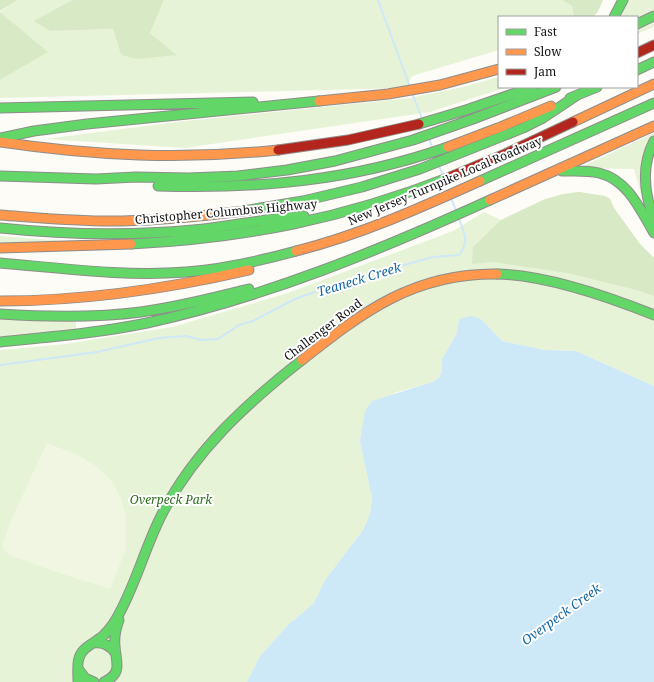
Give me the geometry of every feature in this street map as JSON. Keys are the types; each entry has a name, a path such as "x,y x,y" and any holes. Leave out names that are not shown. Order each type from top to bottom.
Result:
{"main road":[{"path":"615,16 623,0"},
{"path":"638,24 654,16"},
{"path":"638,53 654,45"},
{"path":"638,70 654,62"},
{"path":"0,138 87,124 402,92 460,80 498,69"},
{"path":"0,248 104,246 188,240 269,229 335,215 389,199 483,163 654,84"},
{"path":"0,142 43,149 91,154 140,156 205,156 270,151 318,145 372,135 431,121 484,105 530,88"},
{"path":"0,176 96,179 206,178 270,172 335,161 436,133 553,88"},
{"path":"96,179 136,185 222,187 272,184 348,174 380,167 425,154 506,125 594,88"},
{"name":"Christopher Columbus Highway","path":"0,215 58,220 111,221 169,219 218,215 281,206 375,183 446,160 539,120 576,96"},
{"path":"0,108 260,102 301,103"},
{"name":"New Jersey Turnpike Local Roadway","path":"0,263 112,272 164,273 227,267 302,251 373,226 440,199 654,103"},
{"path":"0,342 88,333 167,318 226,303 281,286 449,219 654,126"},
{"path":"654,141 647,158 646,174 648,200 654,219"},
{"path":"555,171 593,171 608,175 618,180 633,196 654,233"},
{"name":"Christopher Columbus Highway","path":"0,228 67,233 143,233 219,227 288,217 335,215"},
{"path":"0,301 75,300 156,290 220,277 258,267 302,251"},
{"path":"0,314 77,316 116,315 144,312 235,292 334,264"},
{"name":"Challenger Road","path":"78,682 78,660 81,652 110,628 121,609 147,547 169,501 184,477 211,441 241,410 271,384 356,318 396,295 435,281 469,275 508,274 548,281 617,301 654,315"},
{"name":"Challenger Road","path":"103,682 112,677 118,662 115,632 121,609"},
{"path":"92,643 102,643 112,649 116,654"},
{"path":"79,670 85,678 94,682"}],"green space":[{"path":"0,0 18,0 0,11"},
{"path":"18,0 72,0 33,21 50,31 113,29 121,55 176,54 150,33 164,0 562,0 572,6 574,16 498,16 498,50 412,76 406,88 0,98 0,80 47,52 0,12"},
{"path":"72,0 164,0 150,33 177,55 137,59 121,55 113,29 50,31 33,21"},
{"path":"562,0 603,0 598,11 593,16 574,16 572,6"},
{"path":"628,0 654,0 654,10 638,18 638,16 620,16"},
{"path":"0,12 48,52 0,80"},
{"path":"654,23 654,27 638,34 638,30"},
{"path":"498,77 498,88 504,88 430,112 185,148 45,139 176,122 410,98 462,87"},
{"path":"654,133 645,149 645,209 634,169 579,168"},
{"name":"Overpeck Park","path":"579,192 605,196 610,199 614,208 640,244 654,258 654,386 576,351 545,350 502,341 481,319 459,319 457,333 442,359 442,371 439,378 432,382 394,393 360,442 372,498 370,514 363,530 325,580 314,603 288,625 260,656 247,682 0,682 0,350 66,344 172,327 288,293 453,231 484,212 501,220 548,199"},
{"path":"579,192 605,196 610,199 614,208 640,244 654,258 654,296 637,290 567,273 493,262 472,264 473,247 501,220 545,199 563,194"},
{"path":"0,236 64,241 64,243 0,244"},
{"path":"0,317 76,320 76,331 0,338"},
{"path":"47,443 80,456 96,466 111,480 121,498 125,513 126,549 110,589 50,570 10,555 2,546 11,520"}],"water":[{"name":"Overpeck Creek","path":"471,316 481,319 502,341 545,350 576,351 654,386 654,682 247,682 260,656 288,625 314,603 325,580 363,530 370,514 372,498 360,442 365,411 372,401 432,382 439,378 442,371 442,359 457,333 459,319"}],"waterway":[{"name":"Teaneck Creek","path":"378,0 410,87"},
{"name":"Teaneck Creek","path":"412,93 422,119"},
{"name":"Teaneck Creek","path":"429,138 432,147"},
{"name":"Teaneck Creek","path":"439,166 443,175"},
{"name":"Teaneck Creek","path":"451,198 456,211"},
{"name":"Teaneck Creek","path":"0,365 97,352 159,338 186,336 201,340 218,339 239,325 253,321 295,299 346,281 433,257 459,255 465,241 459,219"}],"traffic: fast":[{"path":"615,16 623,0"},
{"path":"638,24 654,16"},
{"path":"638,70 654,62"},
{"path":"419,124 530,88"},
{"path":"0,176 96,179 136,177 189,178 238,176 287,170 335,161 413,140 553,88"},
{"path":"570,98 595,88"},
{"path":"243,211 303,201 362,187 420,169 523,128 543,118 576,96"},
{"path":"0,138 34,131 87,124 319,101"},
{"path":"0,108 253,102"},
{"path":"480,181 654,103"},
{"path":"654,141 647,160 645,180 648,199 654,219"},
{"path":"158,186 232,186 304,180 376,168 412,159 448,147"},
{"path":"562,171 594,172 618,182 638,205 654,233"},
{"path":"131,244 214,237 293,224 371,204 410,192 450,177"},
{"path":"0,342 74,334 147,323 235,300 279,286 365,254 490,200"},
{"path":"0,228 51,232 128,234 204,229 279,218 304,216"},
{"path":"0,263 116,273 163,273 200,271 228,267 296,251"},
{"path":"497,274 536,278 577,288 654,315"},
{"path":"0,314 35,316 123,314 182,305 249,289"},
{"path":"78,682 78,663 81,654 86,648 103,636 116,620 161,516 174,492 189,470 205,450 241,412 302,360"},
{"path":"104,682 114,675 117,667 115,639 119,620"},
{"path":"93,643 106,645 116,654"},
{"path":"79,670 85,678 94,682"}],"traffic: slow":[{"path":"319,101 388,94 440,85 498,69"},
{"path":"573,122 654,84"},
{"path":"448,147 551,106"},
{"path":"490,200 654,126"},
{"path":"0,142 70,151 173,156 278,150"},
{"path":"296,251 320,245 367,229 480,181"},
{"path":"0,215 76,220 122,221 183,218 243,211"},
{"path":"0,248 131,244"},
{"path":"0,301 63,299 126,293 187,283 249,270"},
{"path":"302,360 347,326 392,298 415,288 440,280 467,275 497,274"}],"traffic: jam":[{"path":"638,53 654,45"},
{"path":"450,177 505,154 573,122"},
{"path":"278,150 348,140 419,124"}]}
